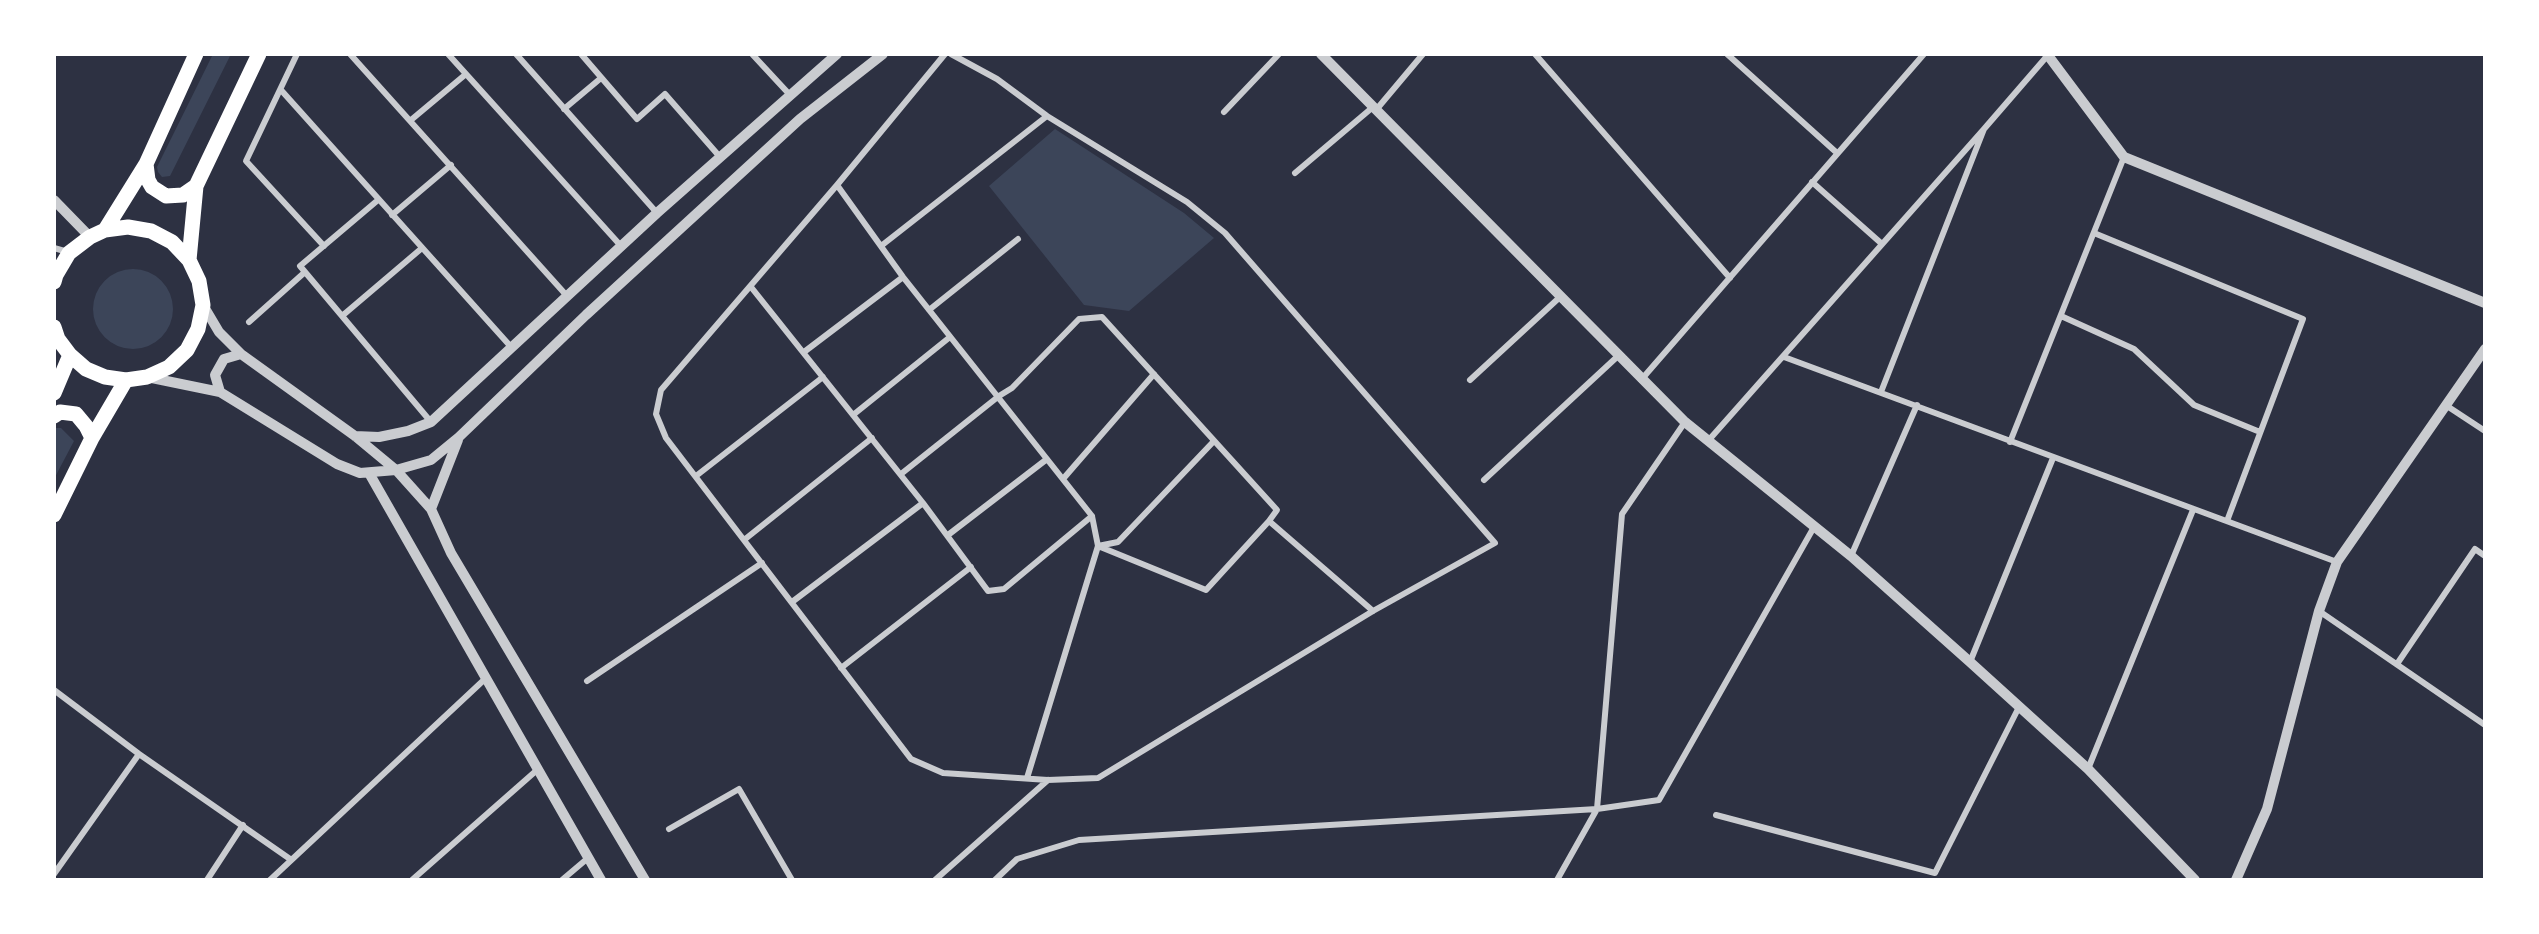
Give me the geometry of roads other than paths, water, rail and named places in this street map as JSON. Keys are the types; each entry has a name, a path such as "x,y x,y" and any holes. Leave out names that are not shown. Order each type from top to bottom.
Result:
{"main road":[{"path":"105,231 146,164 196,54"},
{"path":"189,260 196,186 258,54"},
{"path":"146,164 148,180 152,188 166,196 183,195 196,186"},
{"path":"54,282 69,253 90,237 105,231 128,227 151,231 172,242 189,260 199,281 203,305 198,329 187,350 169,367 147,377 126,380 105,377 86,369 70,355 58,339 54,327"},
{"path":"54,393 70,355"},
{"path":"54,515 92,438 126,380"},
{"path":"54,416 60,412 76,414 92,438"}],"street":[{"path":"297,54 246,161 324,246"},
{"path":"350,54 567,296"},
{"path":"448,54 621,246"},
{"path":"516,54 657,213"},
{"path":"580,54 637,119 665,94 720,157"},
{"path":"752,54 790,95"},
{"path":"355,436 379,437 408,431 431,422 657,213 837,54"},
{"path":"147,377 220,392 337,464 360,473 396,470 431,460 459,437 577,323 800,119 883,54"},
{"path":"945,54 751,287 661,390 656,414 666,438 911,759 943,773 1048,780 1098,778 1373,611 1495,543 1225,233 1187,202 1047,116 997,79 951,54"},
{"path":"1224,112 1279,54"},
{"path":"1321,54 1685,422 1851,556 1970,662 2088,769 2195,880"},
{"path":"1295,173 1375,108 1424,54"},
{"path":"1535,54 1730,278"},
{"path":"1727,54 1837,153"},
{"path":"1641,380 1924,54"},
{"path":"1708,441 2047,55 2124,157 2485,303"},
{"path":"411,120 466,74"},
{"path":"564,109 601,78"},
{"path":"281,90 512,348"},
{"path":"881,246 1047,116"},
{"path":"1881,392 1984,129"},
{"path":"2010,442 2124,157"},
{"path":"392,215 451,165"},
{"path":"1812,182 1882,244"},
{"path":"837,185 903,277 1092,516 1098,546 1027,778"},
{"path":"54,200 90,237"},
{"path":"378,200 300,266 431,422"},
{"path":"2094,233 2303,319 2227,521"},
{"path":"929,310 1018,238"},
{"path":"54,248 69,253"},
{"path":"342,316 422,248"},
{"path":"249,322 305,272"},
{"path":"804,352 903,277"},
{"path":"751,287 901,474 988,591 1004,589 1092,516"},
{"path":"1470,380 1560,297"},
{"path":"203,305 219,332 240,354 355,436 396,470 431,509 451,553 645,880"},
{"path":"2061,316 2134,349 2194,405 2260,432"},
{"path":"901,474 1012,388 1079,319 1102,317 1277,510 1206,590 1098,546"},
{"path":"853,415 950,337"},
{"path":"2236,880 2267,809 2319,610 2337,562 2485,349"},
{"path":"220,392 215,375 224,358 240,354"},
{"path":"1484,480 1618,356"},
{"path":"1784,357 2337,562"},
{"path":"1064,479 1154,374"},
{"path":"696,476 823,377"},
{"path":"1851,556 1917,405"},
{"path":"2447,406 2485,431"},
{"path":"1557,880 1597,809 1622,514 1685,422"},
{"path":"431,509 459,437"},
{"path":"744,540 872,438"},
{"path":"1098,546 1118,542 1214,441"},
{"path":"1970,662 2053,458"},
{"path":"948,535 1047,459"},
{"path":"369,473 601,880"},
{"path":"792,602 923,503"},
{"path":"2088,769 2193,510"},
{"path":"1269,521 1373,611"},
{"path":"995,880 1017,859 1079,840 1597,809 1659,800 1814,527"},
{"path":"2397,664 2475,549 2485,556"},
{"path":"587,681 762,563"},
{"path":"841,668 971,567"},
{"path":"2319,610 2485,725"},
{"path":"270,880 486,678"},
{"path":"54,690 139,754 290,859"},
{"path":"1716,815 1935,873 2019,707"},
{"path":"54,874 139,754"},
{"path":"412,880 537,770"},
{"path":"935,880 1048,780"},
{"path":"669,829 739,789 792,880"},
{"path":"207,880 243,825"},
{"path":"561,880 588,858"}]}
